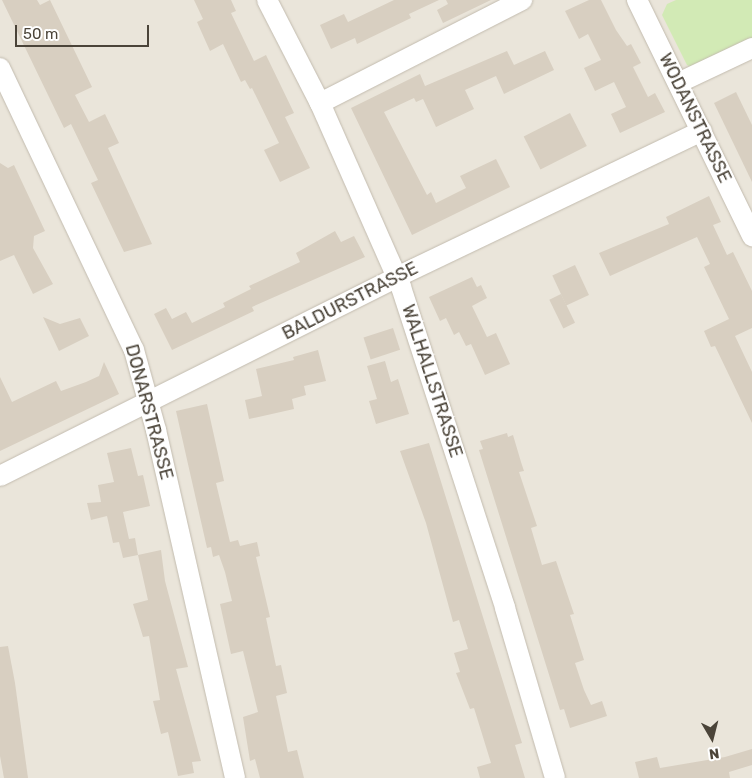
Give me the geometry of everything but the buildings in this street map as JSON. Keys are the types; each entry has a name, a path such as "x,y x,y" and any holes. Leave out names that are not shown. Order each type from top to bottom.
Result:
{"street":[{"name":"WALHALLSTRASSE","path":"267,0 320,103 397,277 505,608 555,778"},
{"path":"320,103 522,0"},
{"name":"WODANSTRASSE","path":"645,3 678,83 752,236"},
{"path":"678,83 752,48"},
{"name":"DONARSTRASSE","path":"0,68 134,350 149,402 235,778"},
{"name":"BALDURSTRASSE","path":"0,476 397,277 702,131"}],"shaded area":[{"path":"0,0 752,0 752,778 0,778"}],"green space":[{"path":"676,0 752,0 752,40 691,67 687,65 662,15 667,4"}]}
